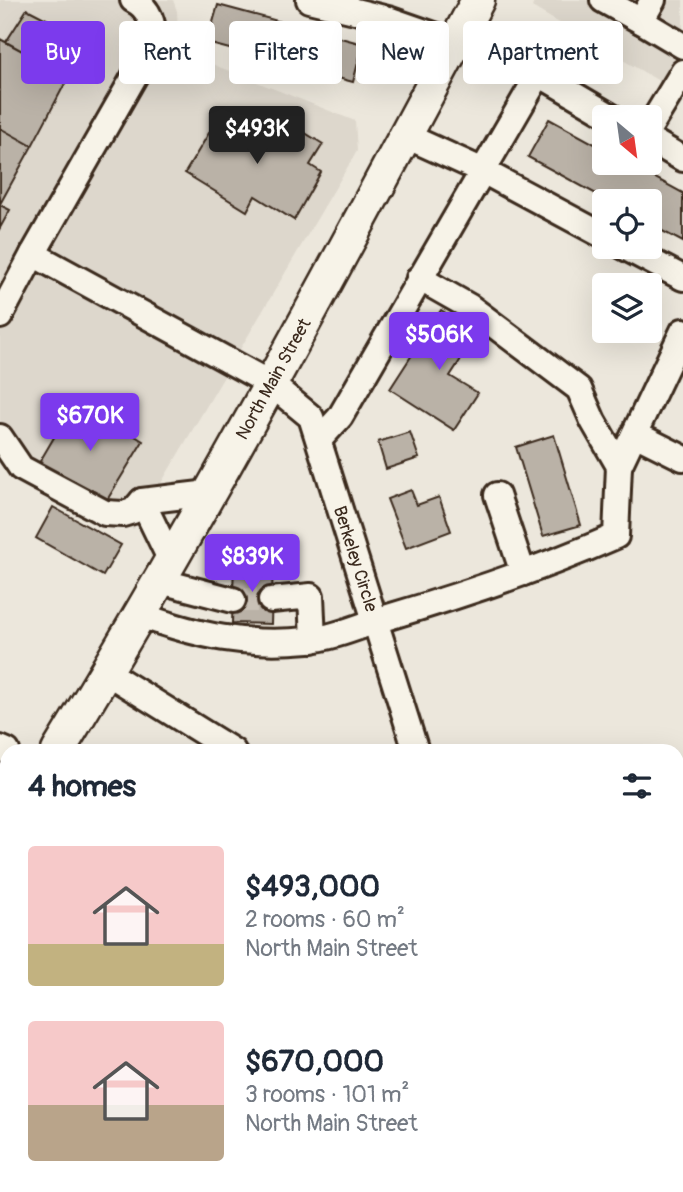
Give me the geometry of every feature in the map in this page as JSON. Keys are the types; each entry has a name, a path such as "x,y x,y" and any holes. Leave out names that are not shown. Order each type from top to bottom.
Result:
{"main road":[{"name":"North Main Street","path":"62,744 141,615 271,384 463,27"}],"street":[{"path":"0,316 154,43 154,29 149,15 133,0"},
{"path":"309,0 388,19 463,22"},
{"path":"603,0 647,11 683,46"},
{"path":"662,107 683,72"},
{"path":"318,440 341,417 533,84"},
{"path":"556,84 592,105"},
{"path":"404,135 481,170 592,230"},
{"path":"662,147 683,159"},
{"name":"Berkeley Circle","path":"33,254 271,384 311,417 414,744"},
{"path":"647,259 683,278"},
{"path":"419,278 470,307 579,388 593,421 620,467"},
{"path":"141,615 184,631 230,641 313,640 523,573 616,536 620,467 635,434 676,363 683,331"},
{"path":"635,434 683,458"},
{"path":"0,437 21,468 104,513 123,514 133,511 142,501 209,493"},
{"path":"497,495 523,573"},
{"path":"142,501 165,571 233,600"},
{"path":"271,600 311,596 313,640"},
{"path":"106,672 222,744"}],"shaded area":[{"path":"0,0 173,0 178,21 119,21 119,84 215,84 215,65 229,71 229,84 262,84 355,121 357,151 134,529 107,522 0,463"},
{"path":"535,0 683,0 683,95 623,60 623,21 556,21 532,7"}],"building":[{"path":"218,5 277,21 229,21 229,49 215,45 213,21"},
{"path":"27,9 50,21 21,21 21,50 6,42"},
{"path":"342,38 356,42 356,71 353,82 342,79"},
{"path":"0,39 21,50 21,84 65,84 32,146 0,128"},
{"path":"238,117 281,143 292,125 323,144 310,165 321,172 294,220 255,196 247,211 185,173 218,118 233,127"},
{"path":"549,119 592,142 592,175 650,175 683,193 683,242 662,231 662,189 592,189 592,192 528,157"},
{"path":"0,128 32,146 0,204"},
{"path":"0,205 10,210 0,228"},
{"path":"441,310 478,333 450,376 478,393 454,430 390,389"},
{"path":"76,400 143,441 104,505 36,468"},
{"path":"410,432 419,458 386,469 378,442"},
{"path":"554,435 581,525 543,536 516,447"},
{"path":"411,490 417,505 439,497 451,531 406,548 387,499"},
{"path":"53,507 121,545 103,576 36,538"},
{"path":"234,563 273,564 271,624 232,623"}],"tunnel":[{"path":"233,600 271,600"}]}
